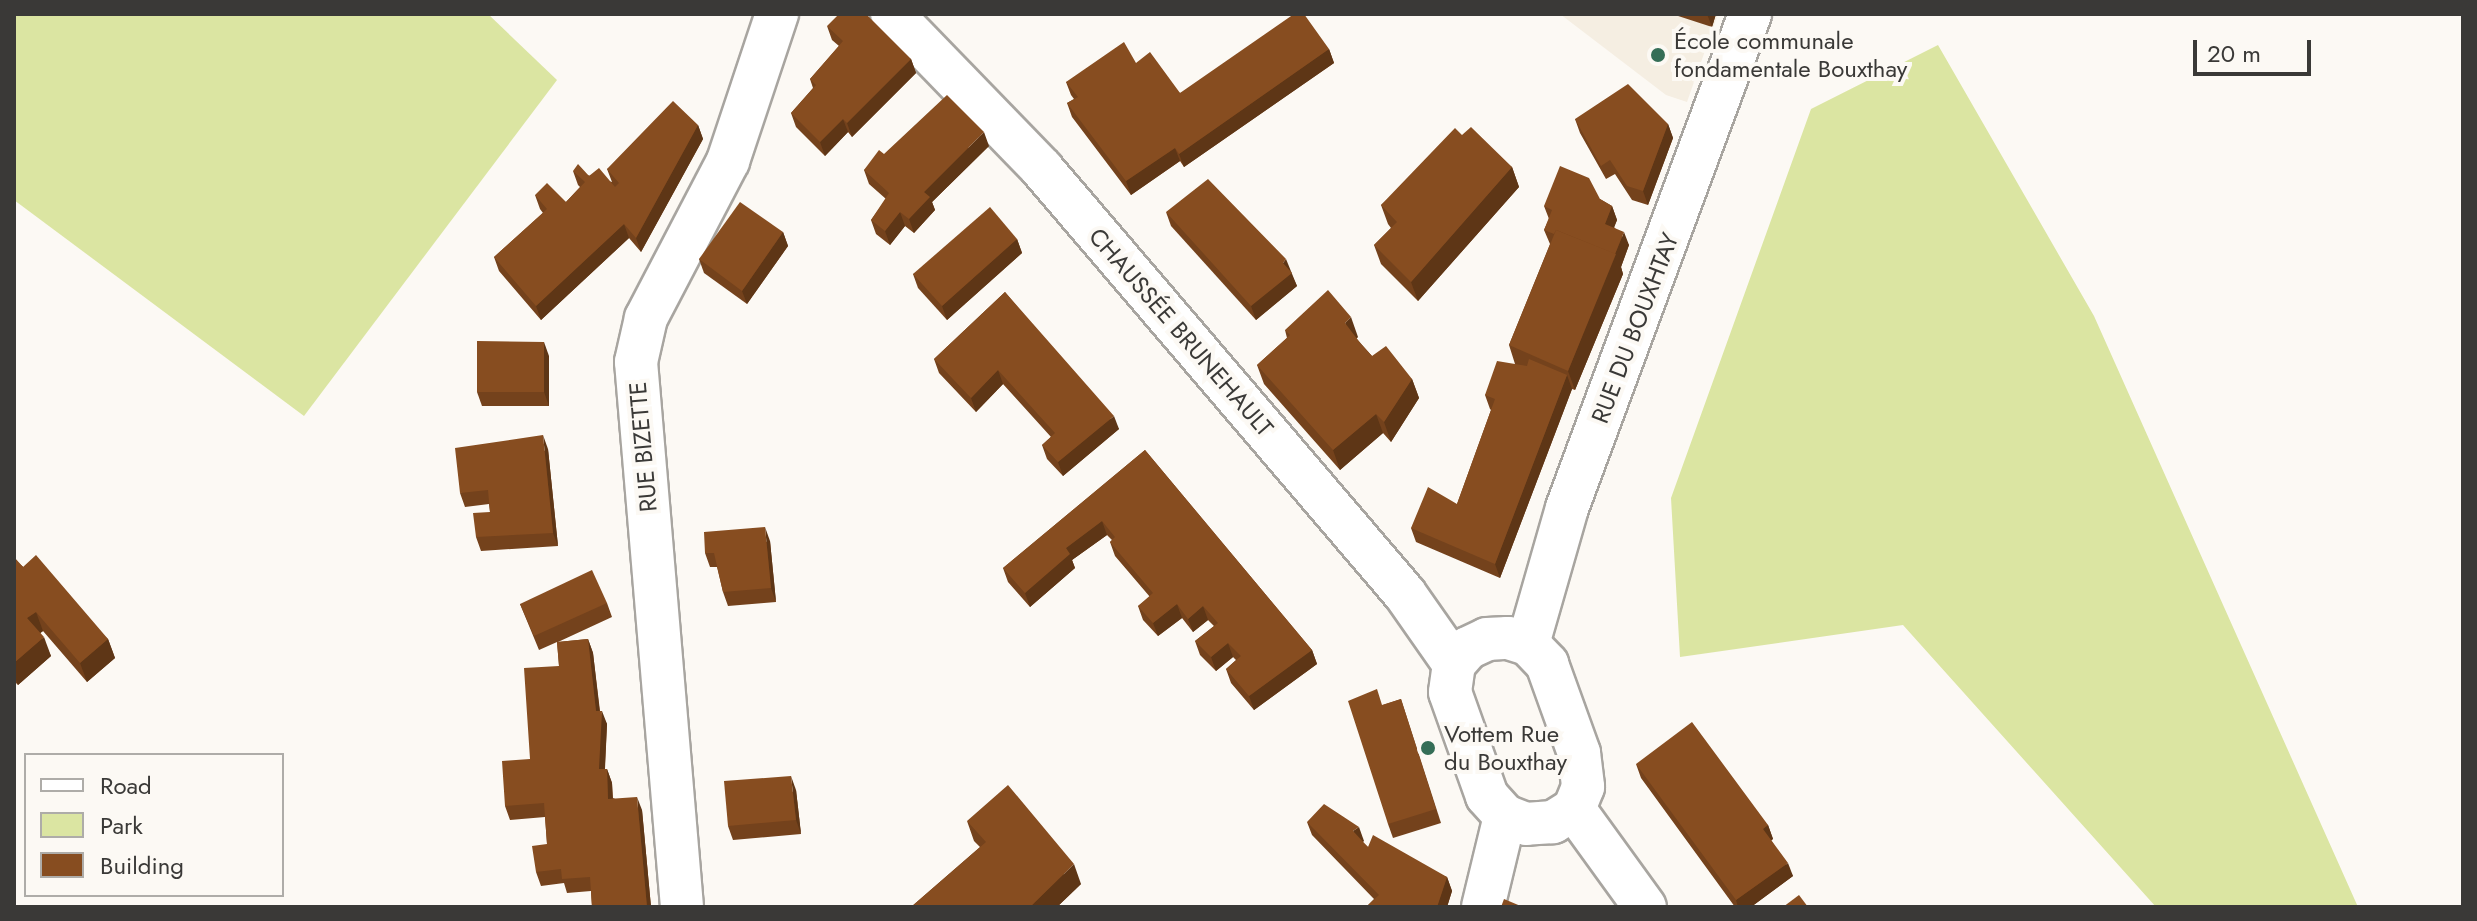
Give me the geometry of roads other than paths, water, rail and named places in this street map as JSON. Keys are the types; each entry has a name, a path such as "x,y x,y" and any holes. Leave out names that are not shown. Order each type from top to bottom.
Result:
{"street":[{"name":"RUE BIZETTE","path":"682,907 636,362 646,318 728,161 777,14"},
{"name":"CHAUSSÉE BRUNEHAULT","path":"892,14 1052,181 1405,594 1454,664"},
{"name":"RUE DU BOUXHTAY","path":"1528,644 1567,508 1750,14"},
{"path":"1487,639 1528,644 1547,664 1579,753 1583,787 1574,809 1553,822 1526,824 1505,816 1487,796 1450,692 1454,664 1468,648 1487,639"},
{"path":"1574,809 1645,907"},
{"path":"1483,907 1505,816"}],"place":[{"name":"École communale fondamentale Bouxthay","path":"1658,55"},
{"name":"Vottem Rue du Bouxthay","path":"1428,748"}]}
